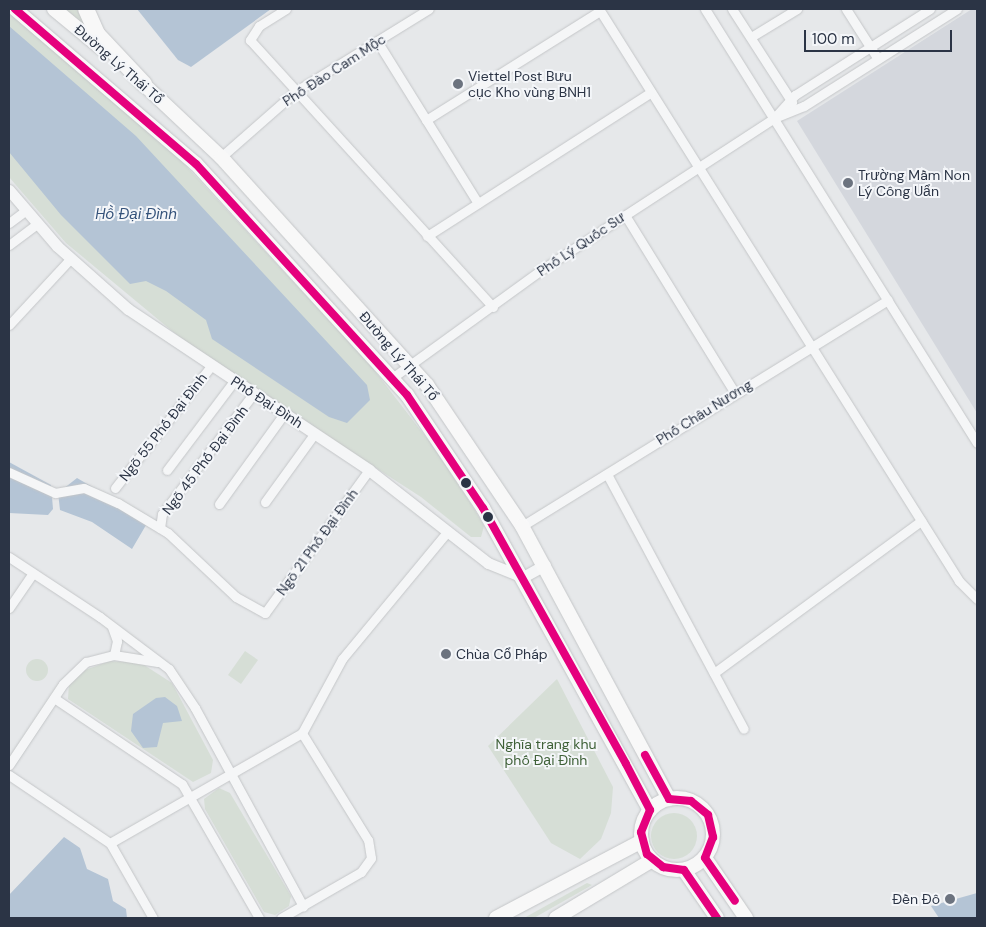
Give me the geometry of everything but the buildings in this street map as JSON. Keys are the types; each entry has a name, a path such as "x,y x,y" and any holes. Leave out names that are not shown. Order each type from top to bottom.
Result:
{"highway":[{"path":"86,9 102,41 144,84"}],"main road":[{"name":"Đường Lý Thái Tổ","path":"16,9 196,164 392,378 452,458 523,576 650,810"},
{"name":"Đường Lý Thái Tổ","path":"54,9 144,84 221,157 410,365 522,526 545,565 669,799"},
{"path":"669,799 691,801 708,815 714,837 705,858 684,870 669,870 652,860 642,841 642,826 650,810 669,799"},
{"path":"496,918 642,841"},
{"path":"705,858 746,918"},
{"path":"556,918 652,860"},
{"path":"684,870 717,918"}],"street":[{"path":"286,9 249,36 427,236 493,306"},
{"name":"Phố Đào Cam Mộc","path":"221,157 296,91 429,9"},
{"path":"706,9 977,443"},
{"path":"732,9 797,109"},
{"path":"751,37 797,9"},
{"path":"846,9 878,59"},
{"path":"774,118 790,99 930,9"},
{"path":"774,118 797,109 957,9"},
{"path":"426,120 599,10 959,581 977,599"},
{"path":"377,41 478,203"},
{"path":"427,236 651,92"},
{"name":"Phố Lý Quốc Sư","path":"392,378 625,215 774,118"},
{"name":"Phố Đại Đình","path":"9,190 71,258 128,309 370,470 497,569 523,576"},
{"path":"9,223 26,210"},
{"path":"625,215 735,393"},
{"path":"9,245 38,223"},
{"path":"9,325 71,258"},
{"name":"Phố Châu Nương","path":"522,526 888,300"},
{"name":"Ngõ 55 Phố Đại Đình","path":"115,488 211,366"},
{"path":"168,470 234,381"},
{"name":"Ngõ 45 Phố Đại Đình","path":"160,528 162,514 254,394"},
{"path":"219,504 284,414"},
{"path":"265,502 315,433"},
{"name":"Ngõ 21 Phố Đại Đình","path":"160,528 236,597 264,613 370,470"},
{"path":"9,472 55,493 84,488 160,528"},
{"path":"607,474 744,729"},
{"path":"714,673 921,521"},
{"path":"110,843 228,773 302,733 342,659 448,530"},
{"path":"9,557 111,625 162,663 195,708 228,773 303,906"},
{"path":"523,576 545,565"},
{"path":"9,608 33,573"},
{"path":"111,625 117,641 114,655"},
{"path":"9,766 70,675 86,662 114,655 162,663"},
{"path":"54,698 162,769 190,795 259,918"},
{"path":"281,918 361,872 371,851 302,733"},
{"path":"9,775 110,843 153,918"}],"shaded area":[{"path":"972,9 977,9 977,413 797,121"}],"green space":[{"path":"62,9 81,9 90,32"},
{"name":"Hồ Đại Đình","path":"9,11 163,141 371,366 435,449 476,512 484,526 481,537 471,537 421,497 201,355 66,243 9,177"},
{"path":"245,651 258,660 241,684 228,675"},
{"path":"37,659 47,666 48,670 41,680 37,681 27,674 26,670 33,660"},
{"path":"110,661 141,663 172,683 213,760 211,773 193,782 68,699 69,683 85,670"},
{"name":"Nghĩa trang khu phố Đại Đình","path":"557,679 613,787 611,813 601,839 580,859 551,843 488,746"},
{"path":"219,788 230,793 291,896 289,906 275,915 264,912 205,809 204,799"},
{"path":"670,813 678,813 687,817 693,823 697,836 693,849 687,855 678,859 670,859 661,855 655,849 651,840 651,832 655,823 661,817"},
{"path":"587,883 592,885 534,918 524,918"}],"water":[{"path":"137,9 271,9 191,67 178,60"},
{"name":"Hồ Đại Đình","path":"9,26 136,136 367,385 370,400 347,423 329,417 212,339 206,320 166,291 146,281 130,284 61,215 9,152"},
{"path":"9,462 51,485 53,509 48,515 9,513"},
{"path":"77,478 149,520 132,549 92,522 60,510 58,493"},
{"path":"165,697 177,706 182,721 163,723 157,747 143,748 131,731 133,714 156,698"},
{"path":"64,837 80,848 87,869 108,879 113,901 126,909 127,918 9,918 9,895"},
{"path":"977,893 977,918 939,918 931,906"}],"transit line":[{"path":"15,9 196,164 407,395 483,508 626,764 650,810 641,832 647,854 663,867 684,870 717,918"},
{"path":"645,755 669,799 691,801 708,815 713,837 705,858 735,901"}],"place":[{"name":"Viettel Post Bưu cục Kho vùng BNH1","path":"458,84"},
{"name":"Trường Mầm Non Lý Công Uẩn","path":"848,183"},
{"name":"Chùa Cổ Pháp","path":"446,654"},
{"name":"Đền Đô","path":"950,899"}]}
